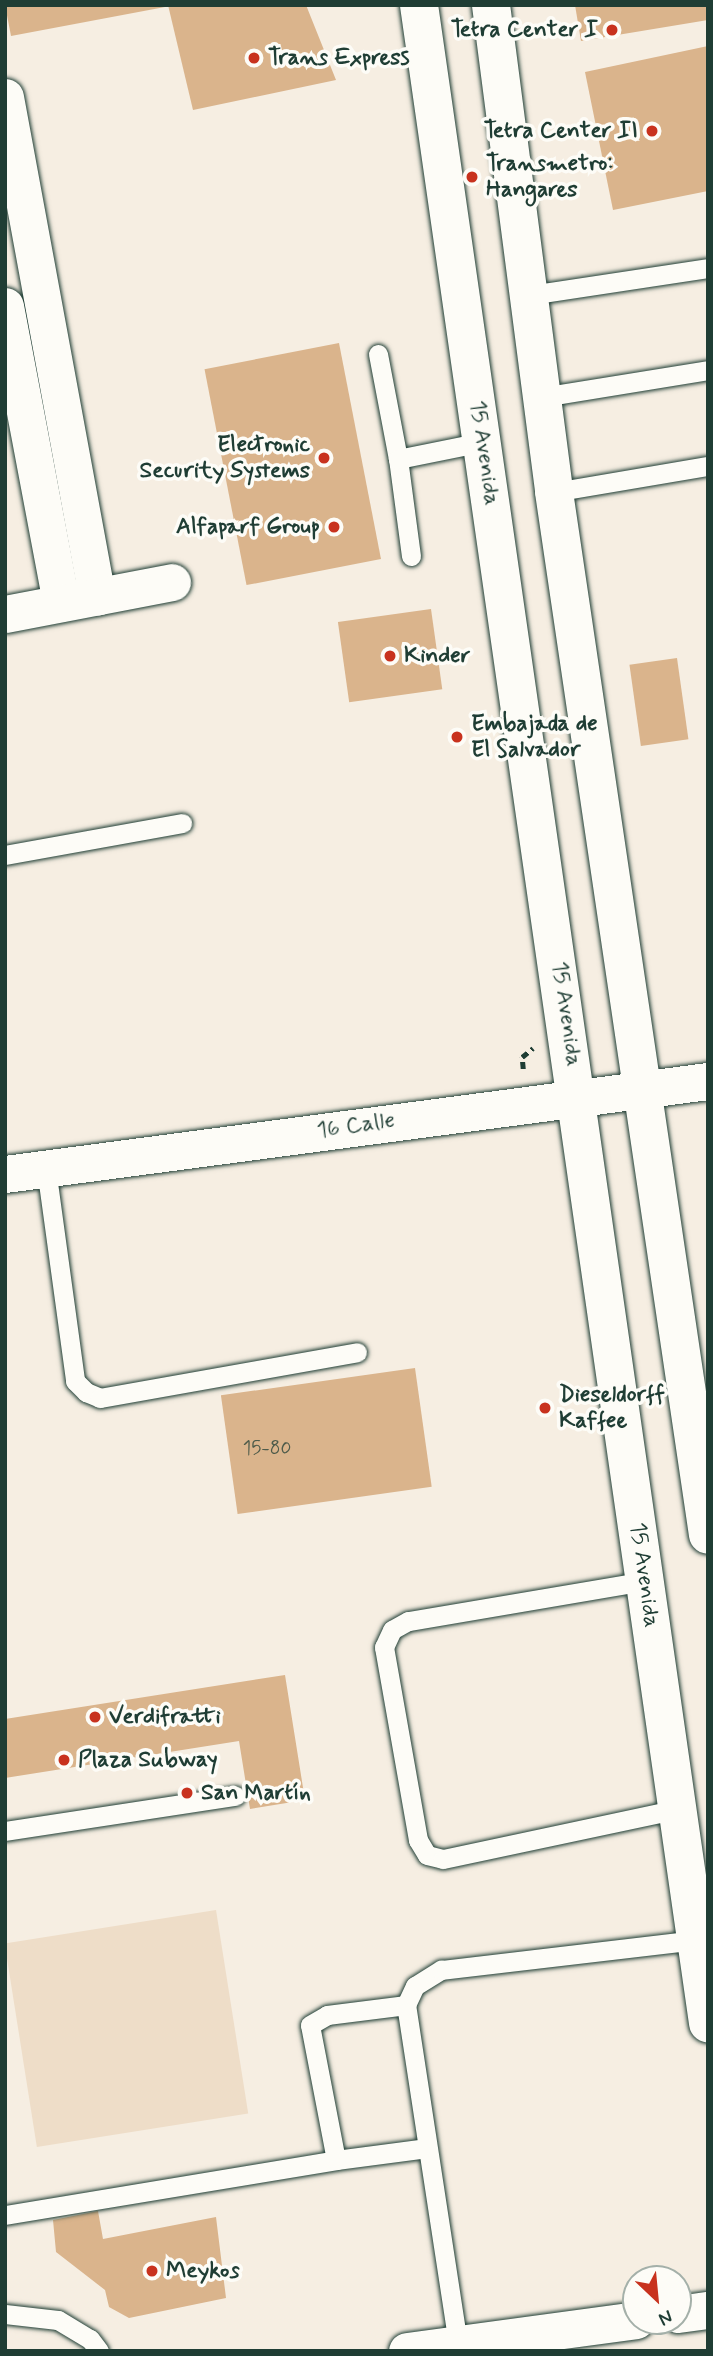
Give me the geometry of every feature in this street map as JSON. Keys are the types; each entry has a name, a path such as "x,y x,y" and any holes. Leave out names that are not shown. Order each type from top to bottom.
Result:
{"street":[{"name":"15 Avenida","path":"419,5 578,1096 708,2023"},
{"path":"491,5 554,492 708,1535"},
{"path":"5,97 97,597"},
{"path":"5,306 61,603"},
{"path":"5,614 172,582"},
{"name":"16 Calle","path":"5,1174 578,1096 708,1081"},
{"path":"407,2351 622,2322"}],"lane":[{"path":"530,295 708,268"},
{"path":"378,354 398,459 411,556"},
{"path":"542,397 708,370"},
{"path":"398,459 482,442"},
{"path":"554,492 708,466"},
{"path":"5,855 182,823"},
{"path":"46,1168 75,1381 86,1392 100,1398 357,1352"},
{"path":"645,1581 408,1621 392,1630 384,1647 418,1840 427,1855 443,1858 678,1809"},
{"path":"5,1831 235,1796"},
{"path":"458,2344 406,2005 415,1986 441,1970 695,1940"},
{"path":"336,2160 310,2025 327,2015 406,2005"},
{"path":"5,2215 336,2160 427,2148"},
{"path":"5,2314 58,2320 90,2339 99,2351"}],"shaded area":[{"path":"216,1910 248,2113 37,2147 5,1943"}],"building":[{"path":"5,5 165,5 165,7 11,36"},
{"name":"Trans Express","path":"168,5 306,5 336,80 193,110"},
{"name":"Tetra Center I","path":"575,5 708,5 708,20 581,41"},
{"name":"Tetra Center II","path":"708,46 708,191 613,210 585,72"},
{"path":"339,343 381,559 246,585 205,369"},
{"name":"Kinder","path":"431,609 442,689 349,702 338,622"},
{"path":"677,658 688,739 641,746 629,665"},
{"path":"415,1368 432,1487 238,1514 221,1395"},
{"name":"Plaza Subway","path":"285,1675 305,1800 250,1809 239,1741 5,1778 5,1719"},
{"name":"Meykos","path":"98,2211 103,2239 216,2217 226,2298 129,2318 109,2307 105,2290 56,2252 53,2220"}],"place":[{"name":"Tetra Center I","path":"612,30"},
{"name":"Trans Express","path":"254,58"},
{"name":"Tetra Center II","path":"652,131"},
{"name":"Transmetro: Hangares","path":"472,177"},
{"name":"Electronic Security Systems","path":"324,458"},
{"name":"Alfaparf Group","path":"334,527"},
{"name":"Kinder","path":"390,656"},
{"name":"Embajada de El Salvador","path":"457,737"},
{"name":"Dieseldorff Kaffee","path":"545,1408"},
{"name":"Verdifratti","path":"95,1717"},
{"name":"Plaza Subway","path":"64,1760"},
{"name":"San Martín","path":"187,1793"},
{"name":"Meykos","path":"152,2271"}]}
